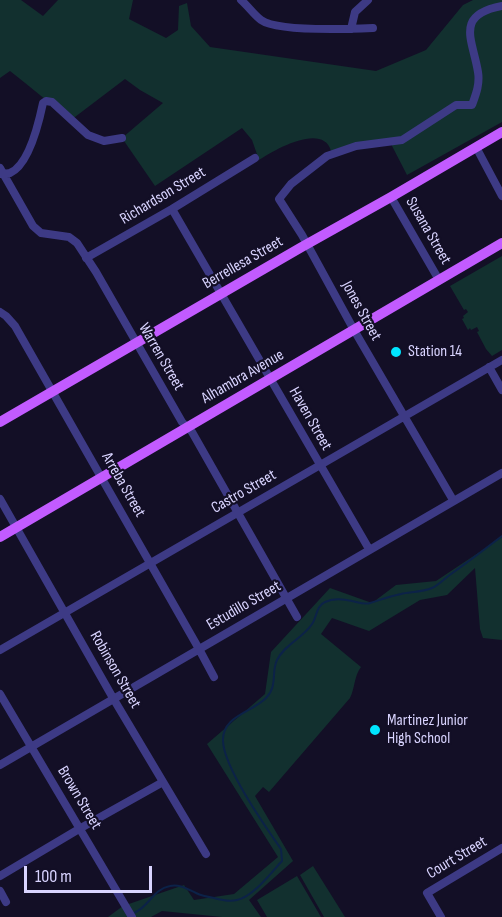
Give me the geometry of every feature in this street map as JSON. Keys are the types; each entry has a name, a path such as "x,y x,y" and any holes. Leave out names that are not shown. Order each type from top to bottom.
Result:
{"main road":[{"name":"Berrellesa Street","path":"0,422 502,132"},
{"name":"Alhambra Avenue","path":"0,537 502,243"}],"street":[{"path":"241,0 261,20 274,25 315,29 373,28"},
{"path":"351,29 355,12 368,0"},
{"name":"Jones Street","path":"453,500 279,199 291,184 327,156 356,146 402,140 456,105 472,105 478,92 479,74 469,32 472,21 491,9 502,6"},
{"path":"1,172 12,172 24,159 32,143 46,101 52,102 88,135 104,141 122,138"},
{"path":"476,147 502,196"},
{"name":"Richardson Street","path":"86,258 255,158"},
{"name":"Warren Street","path":"1,172 33,226 41,233 69,237 77,243 182,422 192,432 297,617"},
{"name":"Susana Street","path":"391,197 439,280"},
{"name":"Haven Street","path":"172,208 369,549"},
{"name":"Arreba Street","path":"0,312 15,326 214,677"},
{"name":"Castro Street","path":"0,650 502,360"},
{"path":"489,367 502,390"},
{"name":"Estudillo Street","path":"0,765 502,473"},
{"name":"Robinson Street","path":"0,499 206,854"},
{"name":"Brown Street","path":"0,694 132,917"},
{"path":"0,876 163,782"},
{"name":"Court Street","path":"441,917 427,893 502,848"},
{"path":"0,891 6,902"}],"green space":[{"path":"0,0 21,0 43,16 58,0 133,0 129,19 166,38 178,30 179,6 187,3 191,26 210,47 376,71 426,50 463,5 473,0 502,0 502,122 407,175 390,142 331,151 326,143 309,138 286,145 259,160 252,140 242,128 155,186 122,138 163,103 125,79 71,120 10,71 0,78"},
{"path":"502,256 502,350 492,356 477,332 479,331 477,327 468,330 462,319 468,312 464,310 450,286"},
{"path":"502,537 502,640 483,638 480,629 475,568 447,595 420,600 369,631 332,618 321,634 361,667 350,698 269,792 263,787 255,796 293,861 249,900 261,917 222,917 162,911 151,917 108,917 123,906 184,885 194,900 234,894 278,857 207,744 265,694 271,652 330,588 372,603 396,585 436,581"},
{"path":"313,866 345,917 324,917 300,875"},
{"path":"297,876 321,917 267,917 257,900"}],"waterway":[{"path":"134,913 144,907 155,894 170,886 180,886 200,895 228,901 243,898 261,884 282,861 281,849 246,796 230,766 225,752 224,733 232,720 260,703 270,693 274,669 280,654 308,629 322,604 338,599 368,604 432,588 502,536"}],"place":[{"name":"Station 14","path":"396,352"},
{"name":"Martinez Junior High School","path":"375,730"}]}
